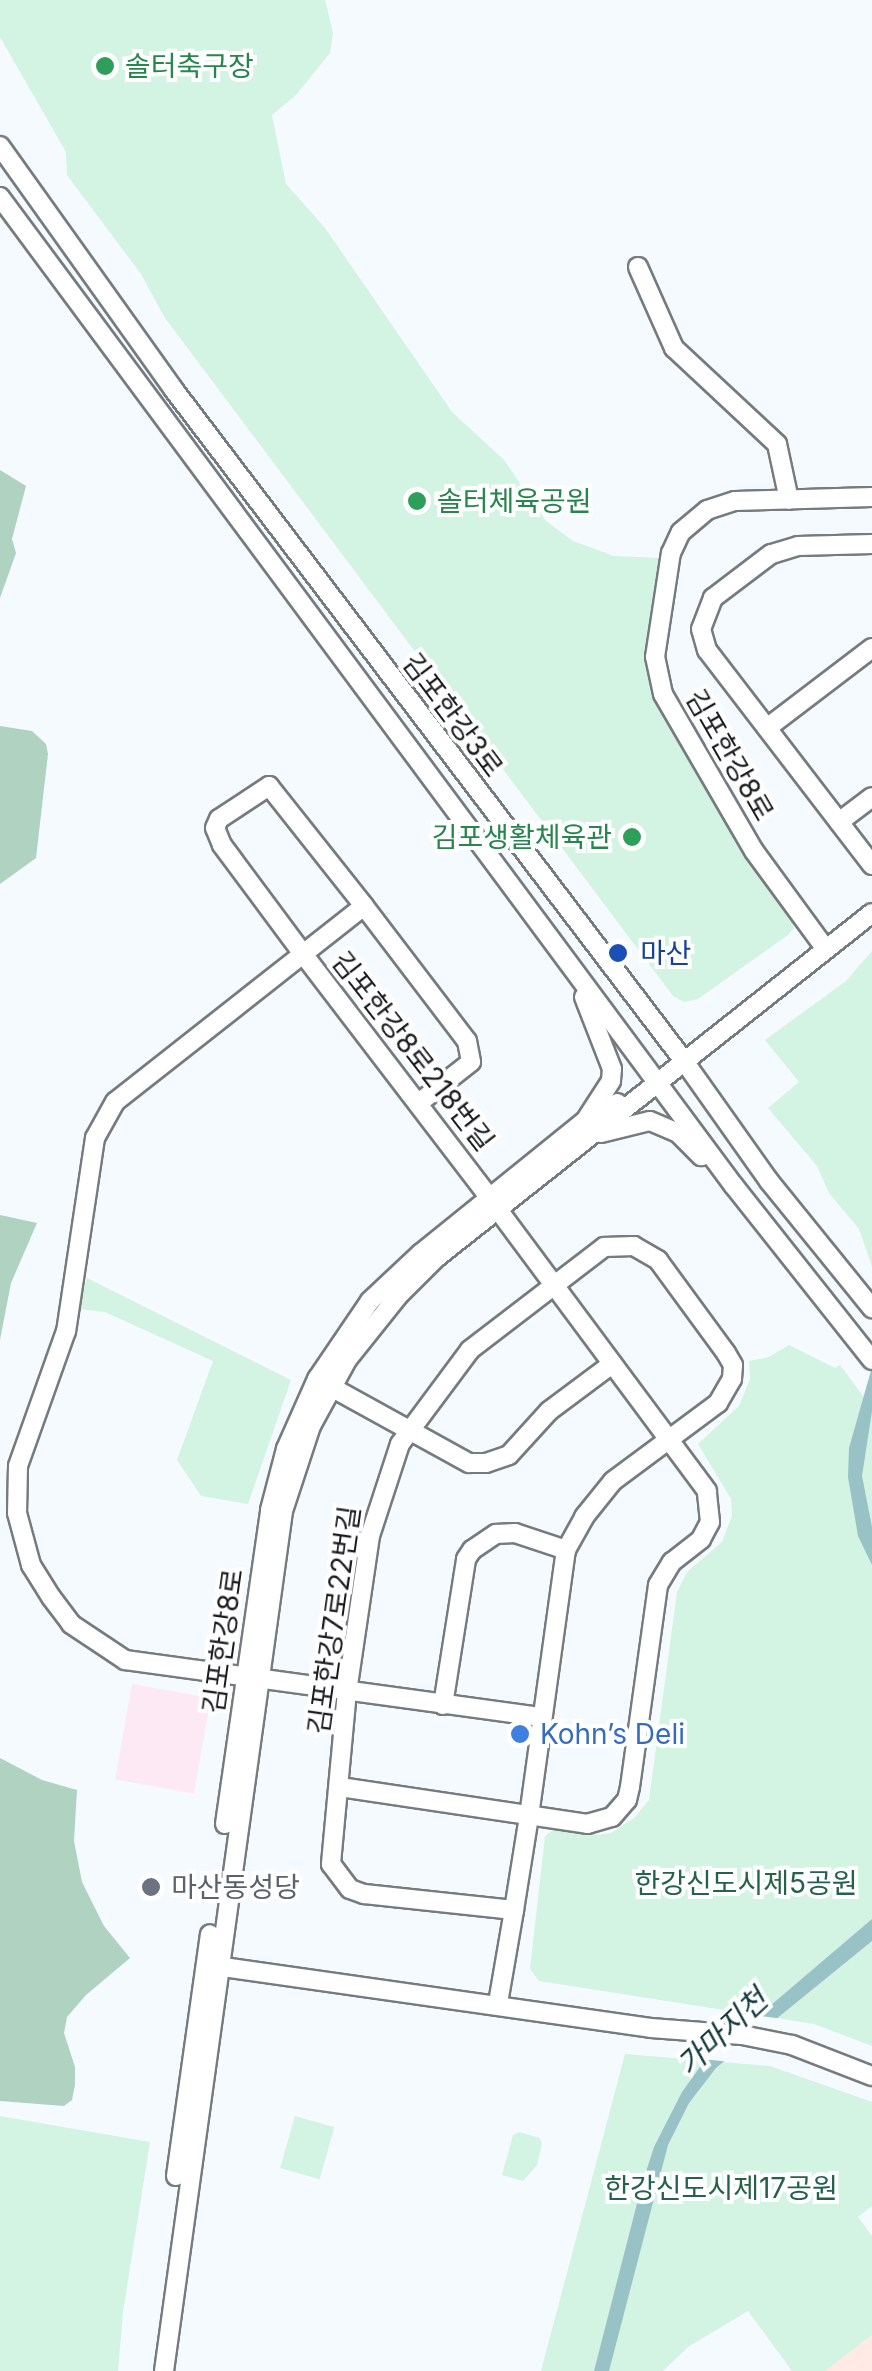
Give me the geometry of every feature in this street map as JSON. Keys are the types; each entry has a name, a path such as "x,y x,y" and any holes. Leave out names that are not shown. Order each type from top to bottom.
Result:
{"street":[{"name":"김포한강3로","path":"0,146 174,390 684,1061 769,1182 868,1304"},
{"name":"김포한강3로","path":"0,197 734,1186 872,1360"},
{"path":"638,266 674,348 777,444 789,500"},
{"name":"김포한강8로","path":"825,948 754,851 663,694 655,670 663,587 670,552 681,532 707,510 726,503 872,496"},
{"path":"872,544 798,546 771,554 706,606 701,629 707,650 872,865"},
{"path":"767,728 872,648"},
{"path":"364,906 303,954 222,845 216,828 219,818 269,786 364,906 471,1051 471,1062 420,1102"},
{"path":"839,822 872,798"},
{"name":"김포한강8로","path":"153,2371 252,1679 270,1510 286,1449 324,1383 398,1296 494,1203 872,913"},
{"path":"561,952 600,1030 612,1070 588,1129"},
{"name":"김포한강8로218번길","path":"340,1787 594,1824 612,1817 627,1800 658,1585 672,1562 701,1539 710,1522 707,1490 672,1440 420,1102 303,954 114,1102 95,1138 66,1331 36,1410 15,1489 21,1537 31,1565 71,1624 125,1660 540,1716"},
{"path":"588,1129 664,1124 734,1186"},
{"name":"김포한강7로22번길","path":"498,2003 514,1910 566,1550 613,1482 672,1440 727,1392 733,1365 658,1260 634,1246 604,1247 470,1350 410,1427 382,1490 370,1536 329,1853 334,1872 350,1889 514,1910"},
{"path":"324,1383 410,1427 469,1463 499,1460 549,1411 612,1364"},
{"path":"443,1705 466,1559 472,1550 496,1534 515,1533 566,1550"},
{"name":"김포한강8로","path":"164,2371 211,1965"},
{"path":"211,1965 792,2045 872,2076"}],"shaded area":[{"path":"132,1684 211,1698 194,1793 115,1780"},
{"path":"872,2335 872,2371 825,2371"}],"green space":[{"name":"솔터체육공원","path":"0,0 325,0 333,33 330,53 296,95 272,115 286,184 325,228 452,412 504,460 546,521 573,541 614,556 661,558 647,657 652,686 745,850 791,918 794,928 788,935 698,999 684,1002 673,996 165,318 141,274 67,175 66,152 0,37"},
{"path":"0,470 26,486 12,539 16,553 0,598"},
{"path":"0,726 32,731 46,744 48,754 36,858 0,884"},
{"path":"872,951 872,1267 859,1229 829,1193 817,1166 768,1108 799,1082 765,1040 846,981"},
{"path":"0,1215 37,1223 11,1283 0,1340"},
{"path":"87,1278 291,1380 248,1504 201,1496 177,1460 213,1361 105,1312 79,1309"},
{"name":"한강신도시제5공원","path":"789,1345 835,1368 840,1365 872,1408 872,2046 814,2024 539,1981 530,1969 545,1836 556,1828 598,1835 611,1833 634,1818 649,1800 677,1592 687,1572 722,1542 732,1516 731,1499 698,1444 739,1406 750,1379 749,1361 769,1357"},
{"path":"0,1758 42,1780 77,1790 74,1841 82,1882 104,1926 130,1958 86,1995 67,2017 64,2033 75,2067 75,2085 72,2100 64,2106 0,2101"},
{"name":"한강신도시제17공원","path":"625,2054 770,2066 872,2102 872,2206 858,2217 872,2236 872,2335 825,2371 792,2371 748,2311 688,2347 663,2371 541,2371"},
{"path":"0,2116 150,2142 123,2312 118,2371 0,2371"},
{"path":"295,2116 334,2127 320,2179 280,2168"},
{"path":"519,2132 540,2138 542,2144 537,2165 523,2181 502,2175 513,2135"}],"water":[{"path":"872,1367 872,1411 862,1476 872,1527 872,1565 858,1536 848,1477 849,1448"},
{"path":"872,1919 872,1941 716,2068 689,2103 668,2145 609,2371 594,2371 642,2184 654,2147 682,2092 702,2064"}],"pier":[{"path":"753,2015 784,2019 732,2062 700,2059"}],"place":[{"name":"솔터축구장","path":"105,66"},
{"name":"솔터체육공원","path":"417,501"},
{"name":"김포생활체육관","path":"632,837"},
{"name":"마산","path":"618,953"},
{"name":"Kohn’s Deli","path":"520,1734"},
{"name":"마산동성당","path":"151,1887"}],"water label":[{"name":"가마지천","path":"722,2032"}]}
